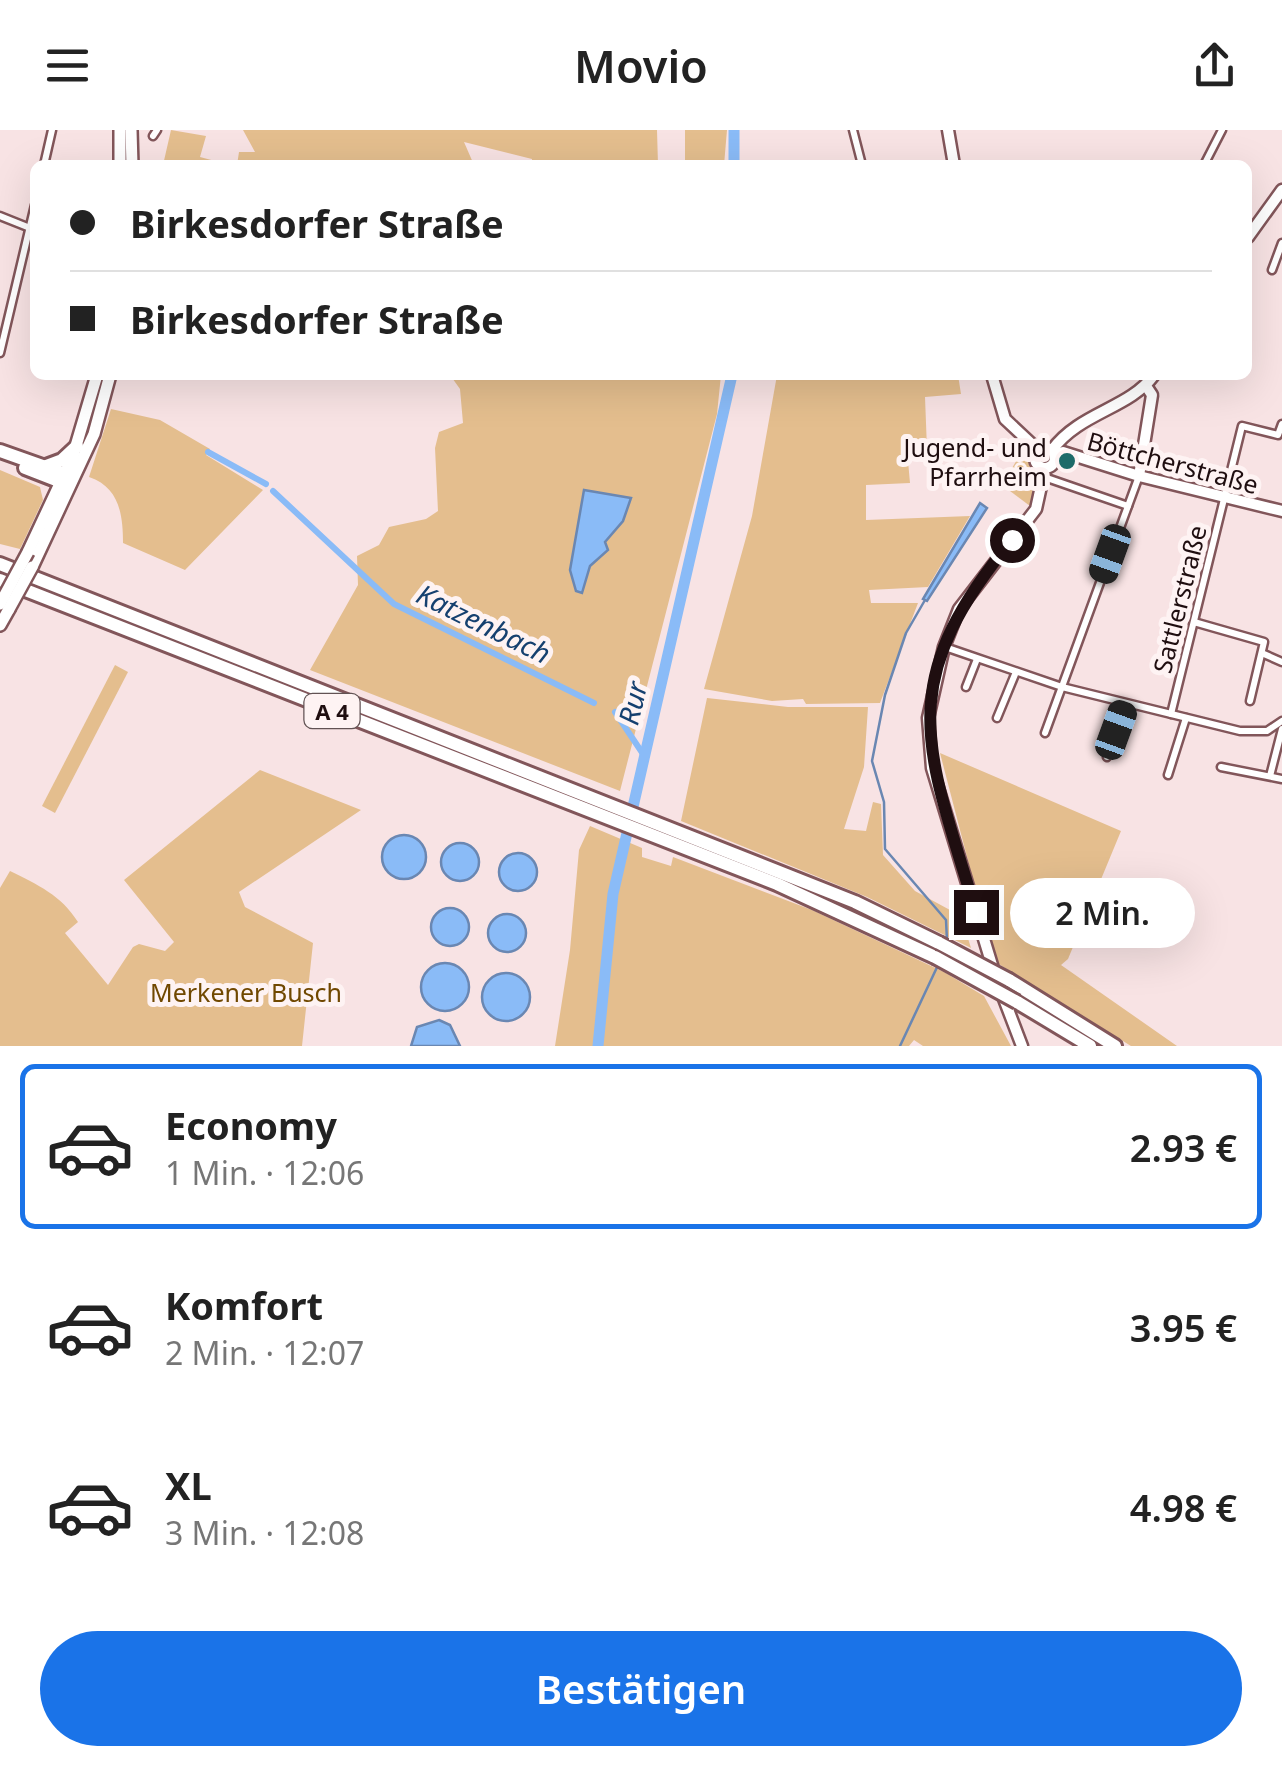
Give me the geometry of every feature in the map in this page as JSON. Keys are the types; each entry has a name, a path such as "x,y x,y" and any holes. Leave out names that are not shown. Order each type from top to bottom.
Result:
{"highway":[{"path":"46,466 62,460 76,446"},
{"path":"0,454 68,481"},
{"path":"0,454 46,466 68,481"},
{"name":"A 4","path":"0,564 587,803 675,846 1008,980 1115,1046"},
{"name":"A 4","path":"0,580 587,803 678,830 855,902 1090,1046"}],"main road":[{"path":"120,130 120,160"},
{"path":"132,130 132,160"},
{"path":"948,130 953,160"},
{"path":"1252,231 1282,190"},
{"path":"68,481 96,380"},
{"path":"0,625 4,606 68,481 108,380"},
{"path":"993,380 1005,419 1038,450 1034,460 1045,472"},
{"path":"1022,1046 985,946 928,746 931,690 959,609 1036,509 1045,472 1053,464 1053,452 1077,422 1146,386 1150,380"},
{"path":"1139,476 1152,394 1146,386"},
{"name":"Böttcherstraße","path":"1038,450 1063,452 1139,476 1282,511"}],"street":[{"path":"45,160 52,130"},
{"path":"853,130 861,160"},
{"path":"1207,160 1222,130"},
{"path":"0,216 30,228 0,352"},
{"path":"1272,270 1282,243"},
{"name":"Sattlerstraße","path":"1172,714 1242,426 1278,435 1282,424"},
{"path":"1045,472 1128,506"},
{"path":"1045,734 1139,476"},
{"path":"1194,622 1258,637 1264,642 1250,701"},
{"path":"944,646 1062,687 1254,734 1282,725"},
{"path":"1264,654 1282,662"},
{"path":"966,687 977,659"},
{"path":"997,718 1016,672"},
{"path":"1107,757 1126,704"},
{"path":"1168,776 1186,718"},
{"path":"1270,777 1282,725"},
{"path":"1221,767 1282,780"}],"green space":[{"path":"171,130 206,136 200,157 211,160 164,160"},
{"path":"243,130 657,130 658,160 532,160 464,142 472,160 238,160 239,152 255,152"},
{"path":"685,130 727,130 724,160 685,160"},
{"path":"454,380 720,380 717,414 620,791 310,670 358,585 357,556 379,545 389,527 426,519 438,511 435,448 439,432 463,423 460,389"},
{"path":"776,380 959,380 961,394 925,397 927,449 907,450 910,483 866,485 866,520 970,516 928,587 869,590 871,603 918,603 880,703 806,704 803,699 772,701 704,689 752,516"},
{"path":"111,409 160,420 210,449 206,455 263,490 185,570 123,543 122,522 113,495 89,477"},
{"path":"1024,448 1036,477 1030,506 1002,485"},
{"path":"0,470 40,487 43,500 20,549 0,544"},
{"path":"115,665 128,672 55,813 42,806"},
{"path":"707,698 788,707 868,707 864,767 844,829 866,831 873,802 881,804 883,855 915,891 961,916 971,948 867,897 681,821"},
{"path":"940,753 1121,831 1068,959 1061,965 1177,1046 1131,1046 994,961"},
{"name":"Merkener Busch","path":"260,770 361,810 239,892 245,907 313,943 302,1046 0,1046 0,888 10,871 48,892 71,913 78,922 65,933 108,985 133,947 139,944 165,951 174,942 124,880"},
{"path":"590,826 642,848 642,857 671,866 673,857 812,910 944,972 984,996 1011,1046 923,1046 914,1040 909,1046 555,1046 570,950 579,850"}],"water":[{"path":"584,490 631,498 623,521 605,542 608,550 590,566 582,593 576,591 570,570"},
{"path":"980,503 987,508 927,601 923,599"},
{"path":"404,835 419,842 426,857 419,872 404,879 389,872 382,857 389,842"},
{"path":"460,843 474,848 479,862 474,876 460,881 446,876 441,862 446,848"},
{"path":"518,853 532,858 537,872 532,886 518,891 504,886 499,872 504,858"},
{"path":"450,908 464,913 469,927 464,941 450,946 436,941 431,927 436,913"},
{"path":"507,914 521,919 526,933 521,947 507,952 493,947 488,933 493,919"},
{"path":"445,963 462,970 469,987 462,1004 445,1011 428,1004 421,987 428,970"},
{"path":"506,973 523,980 530,997 523,1014 506,1021 489,1014 482,997 489,980"},
{"path":"439,1020 450,1025 460,1046 411,1046 417,1027"}],"waterway":[{"name":"Rur","path":"734,130 734,160"},
{"name":"Rur","path":"598,1046 613,894 731,380"},
{"name":"Katzenbach","path":"208,452 266,484"},
{"name":"Katzenbach","path":"273,491 394,604 594,703"},
{"path":"925,600 906,633 885,695 872,761 884,802 885,849 946,920 947,941"},
{"name":"Katzenbach","path":"615,712 645,757"},
{"path":"900,1046 939,963"}],"place":[{"name":"Jugend- und Pfarrheim","path":"1067,461"}],"route":[{"path":"976,912 932,768 928,718 931,690 959,609 1012,540"}]}
